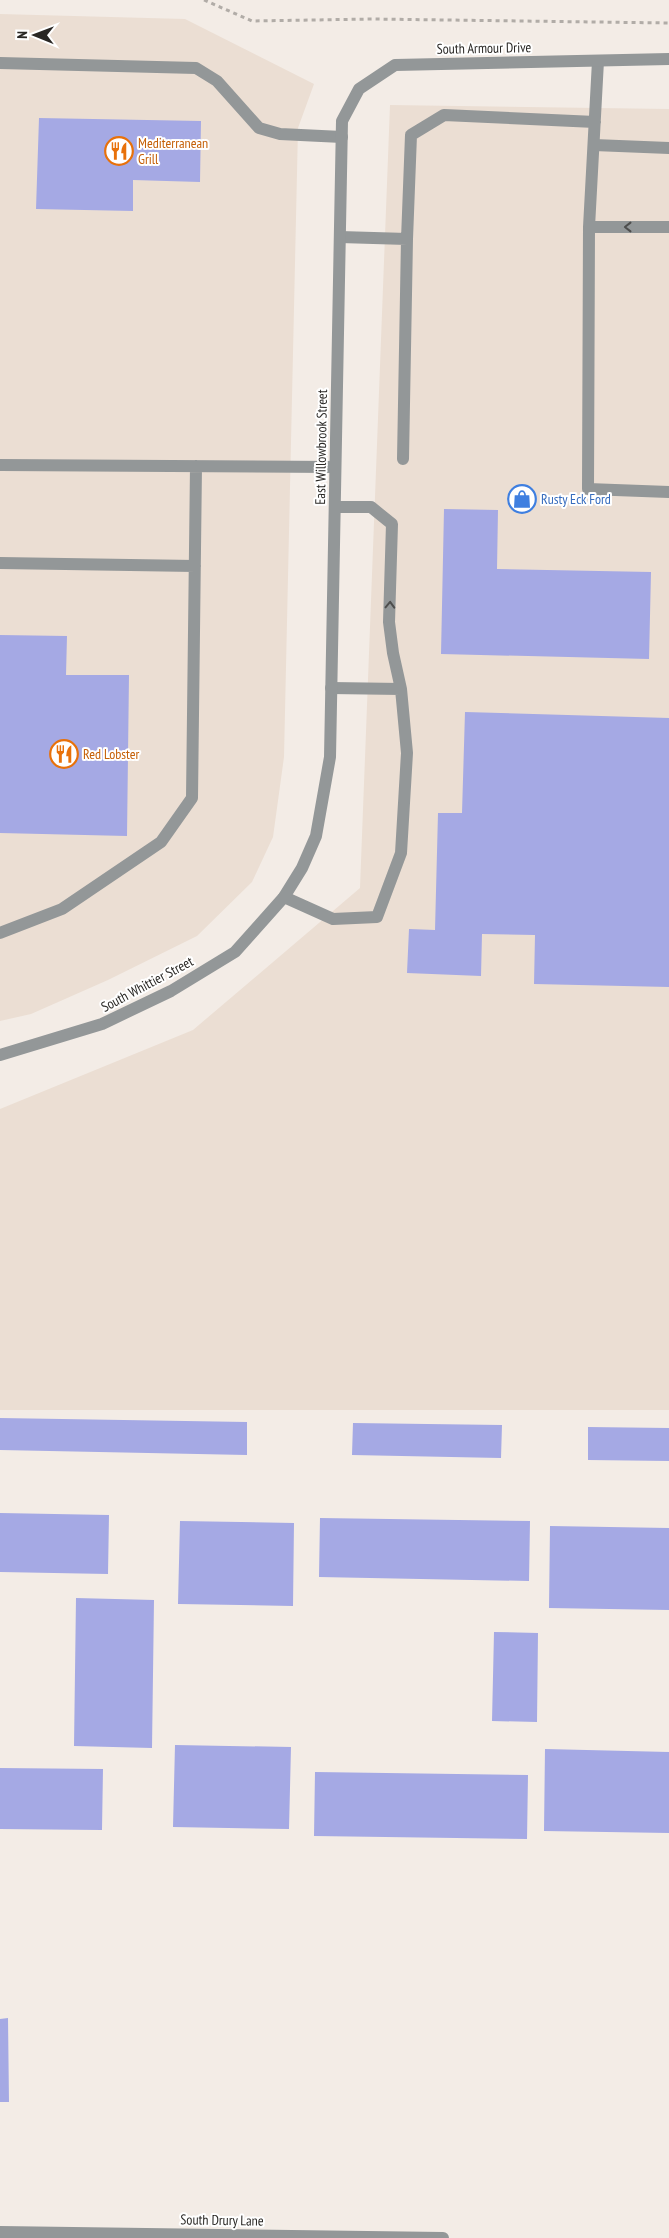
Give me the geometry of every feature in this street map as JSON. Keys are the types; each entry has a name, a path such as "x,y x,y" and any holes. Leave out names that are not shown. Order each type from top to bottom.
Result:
{"street":[{"name":"South Armour Drive","path":"342,137 342,121 359,89 395,65 669,59"},
{"path":"598,61 589,227 588,489 669,492"},
{"path":"0,63 196,68 217,81 259,128 280,134 342,137"},
{"path":"403,459 411,135 444,115 595,122"},
{"name":"East Willowbrook Street","path":"330,757 342,137"},
{"path":"594,145 669,148"},
{"path":"589,227 669,227"},
{"path":"340,237 407,240"},
{"path":"0,465 335,467"},
{"path":"0,932 62,909 161,842 192,798 196,466"},
{"path":"284,897 333,919 377,917 401,853 407,753 401,689 392,653 389,622 392,524 371,506 334,507"},
{"path":"0,563 195,566"},
{"path":"331,688 401,689"},
{"name":"South Whittier Street","path":"0,1055 102,1024 172,991 235,952 284,897 302,868 316,836 330,757"},
{"name":"South Drury Lane","path":"0,2232 443,2238"}],"path":[{"path":"204,0 252,21 373,19 669,23"}],"shaded area":[{"path":"0,14 185,19 314,84 298,128 284,757 273,837 252,882 197,936 108,980 31,1014 0,1021"},
{"name":"Rusty Eck Ford","path":"390,105 669,109 669,1410 0,1410 0,1109 193,1030 360,888"}],"building":[{"name":"Mediterranean Grill","path":"39,118 201,121 200,182 133,180 133,211 36,209"},
{"path":"444,509 498,510 497,569 651,572 649,659 441,654"},
{"name":"Red Lobster","path":"0,635 67,636 66,675 129,675 127,836 0,833"},
{"path":"465,712 669,718 669,987 534,984 535,935 482,934 481,976 407,973 409,929 435,930 438,813 462,813"},
{"path":"0,1418 247,1422 247,1455 0,1450"},
{"path":"353,1423 502,1425 501,1458 352,1455"},
{"path":"588,1427 669,1428 669,1461 588,1460"},
{"path":"0,1513 109,1515 108,1574 0,1572"},
{"path":"320,1518 530,1521 529,1581 319,1577"},
{"path":"180,1521 294,1523 293,1606 178,1604"},
{"path":"550,1526 669,1528 669,1610 549,1608"},
{"path":"76,1598 154,1600 152,1748 74,1746"},
{"path":"494,1632 538,1633 537,1722 492,1721"},
{"path":"175,1745 291,1747 289,1829 173,1827"},
{"path":"545,1749 669,1752 669,1833 544,1831"},
{"path":"0,1768 103,1769 102,1830 0,1829"},
{"path":"315,1772 528,1775 527,1839 314,1836"},
{"path":"8,2018 9,2102 0,2102 0,2019"}],"place":[{"name":"Mediterranean Grill","path":"119,151"},
{"name":"Rusty Eck Ford","path":"522,499"},
{"name":"Red Lobster","path":"64,754"}]}
